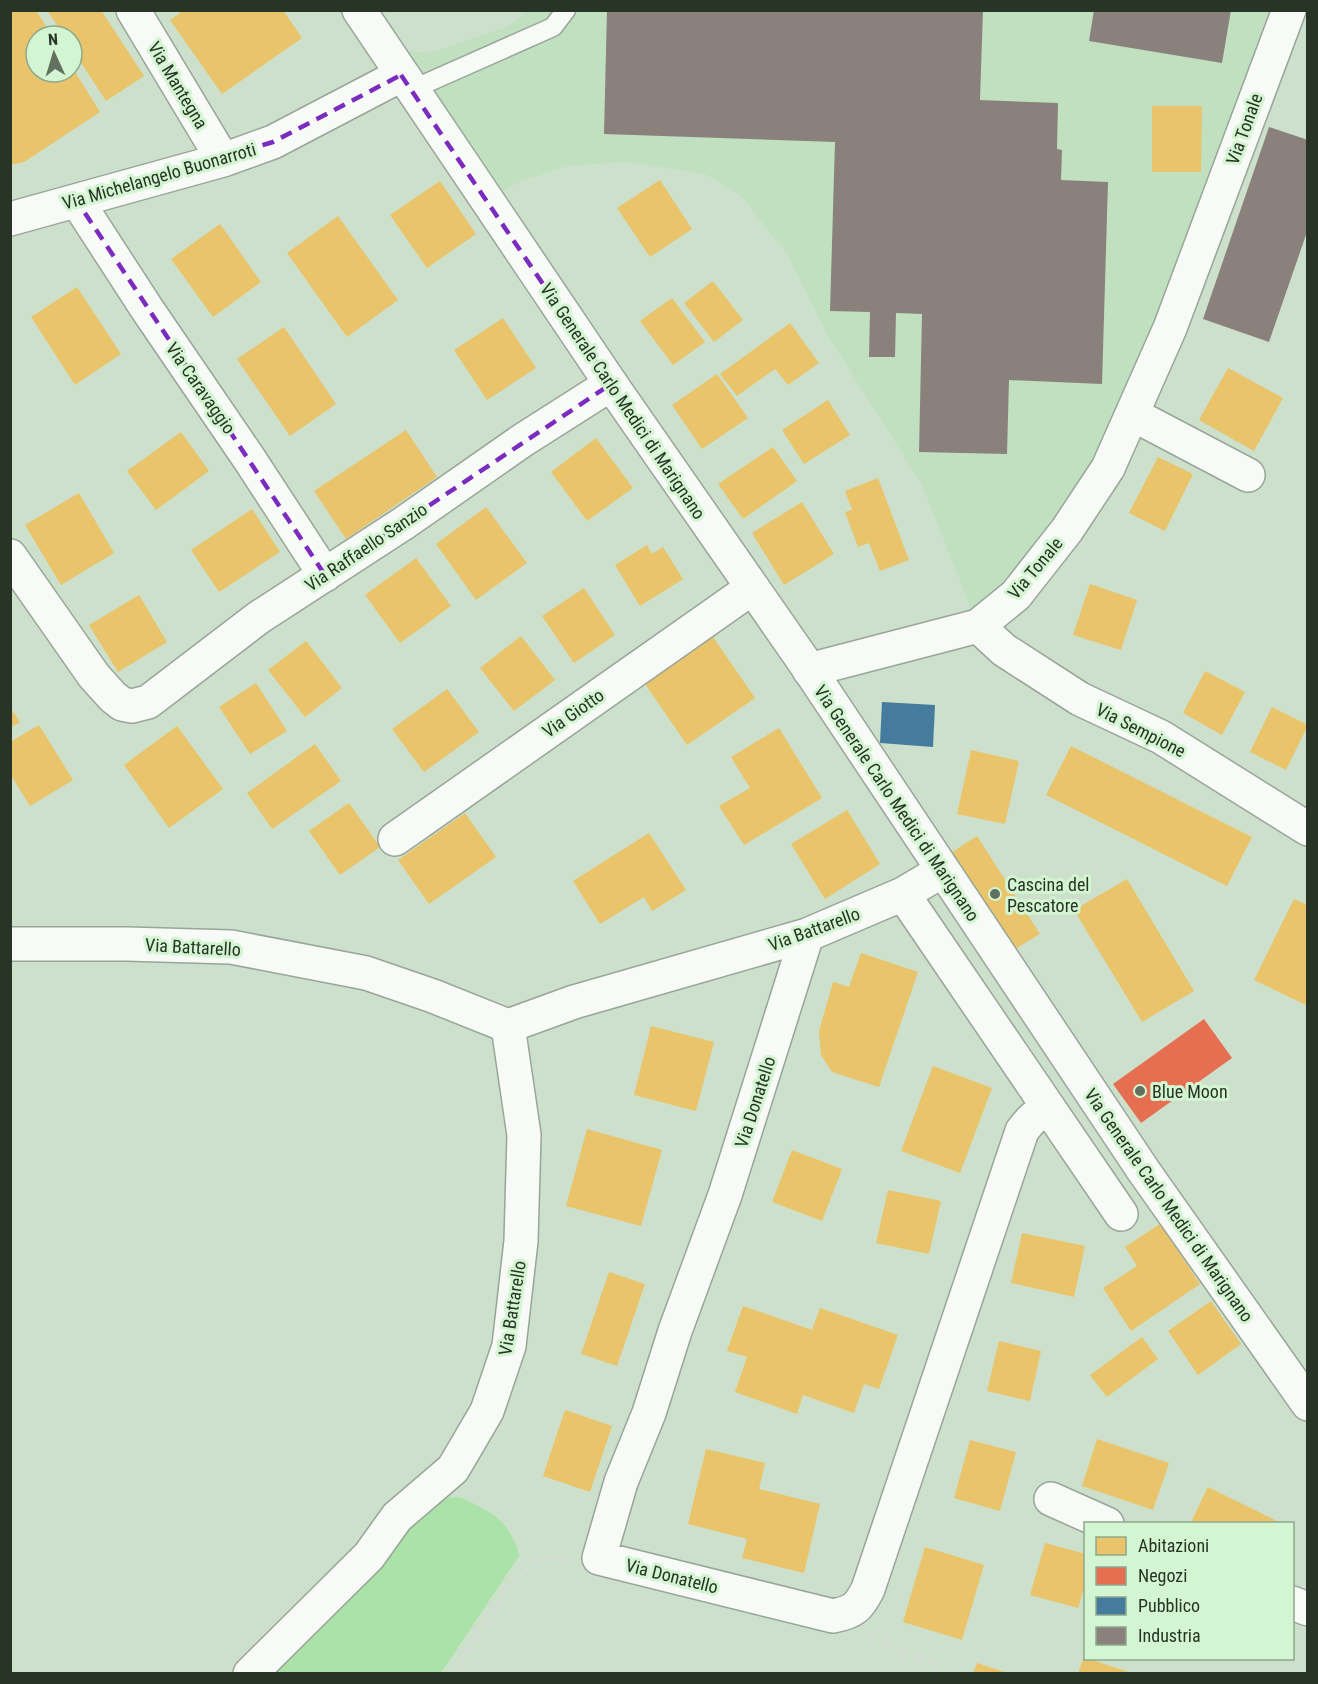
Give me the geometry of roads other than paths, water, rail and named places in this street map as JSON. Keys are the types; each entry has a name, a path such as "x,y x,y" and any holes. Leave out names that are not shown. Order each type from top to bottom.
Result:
{"street":[{"name":"Via Mantegna","path":"133,10 223,160"},
{"name":"Via Generale Carlo Medici di Marignano","path":"359,10 611,384 809,670 1104,1113 1308,1404"},
{"name":"Via Tonale","path":"809,670 978,626 1016,595 1067,530 1108,468 1170,328 1289,10"},
{"name":"Via Michelangelo Buonarroti","path":"10,219 223,160 273,142 406,82"},
{"name":"Via Caravaggio","path":"77,201 325,575"},
{"name":"Via Raffaello Sanzio","path":"10,556 94,676 122,704 132,706 148,702 258,618 611,384"},
{"path":"1132,414 1248,474"},
{"name":"Via Giotto","path":"395,838 752,588"},
{"name":"Via Sempione","path":"978,626 1004,650 1080,699 1161,737 1308,829"},
{"name":"Via Battarello","path":"10,944 231,947 366,973 433,996 508,1026 574,1002 807,935 903,894 942,871"},
{"path":"903,894 1121,1214"},
{"name":"Via Donatello","path":"807,935 729,1184 675,1331 649,1413 621,1482 599,1558 833,1616 850,1613 861,1602 868,1589 1022,1131 1039,1113 1056,1119"},
{"name":"Via Battarello","path":"250,1674 369,1556 397,1517 453,1469 487,1411 509,1346 521,1241 524,1135 508,1026"},
{"path":"1056,1119 1083,1124 1104,1113"},
{"path":"1051,1499 1103,1522"},
{"path":"1294,1603 1308,1609"}],"lane":[{"path":"406,82 553,27 566,10"}],"place":[{"name":"Cascina del Pescatore","path":"995,894"},
{"name":"Blue Moon","path":"1140,1091"}]}
